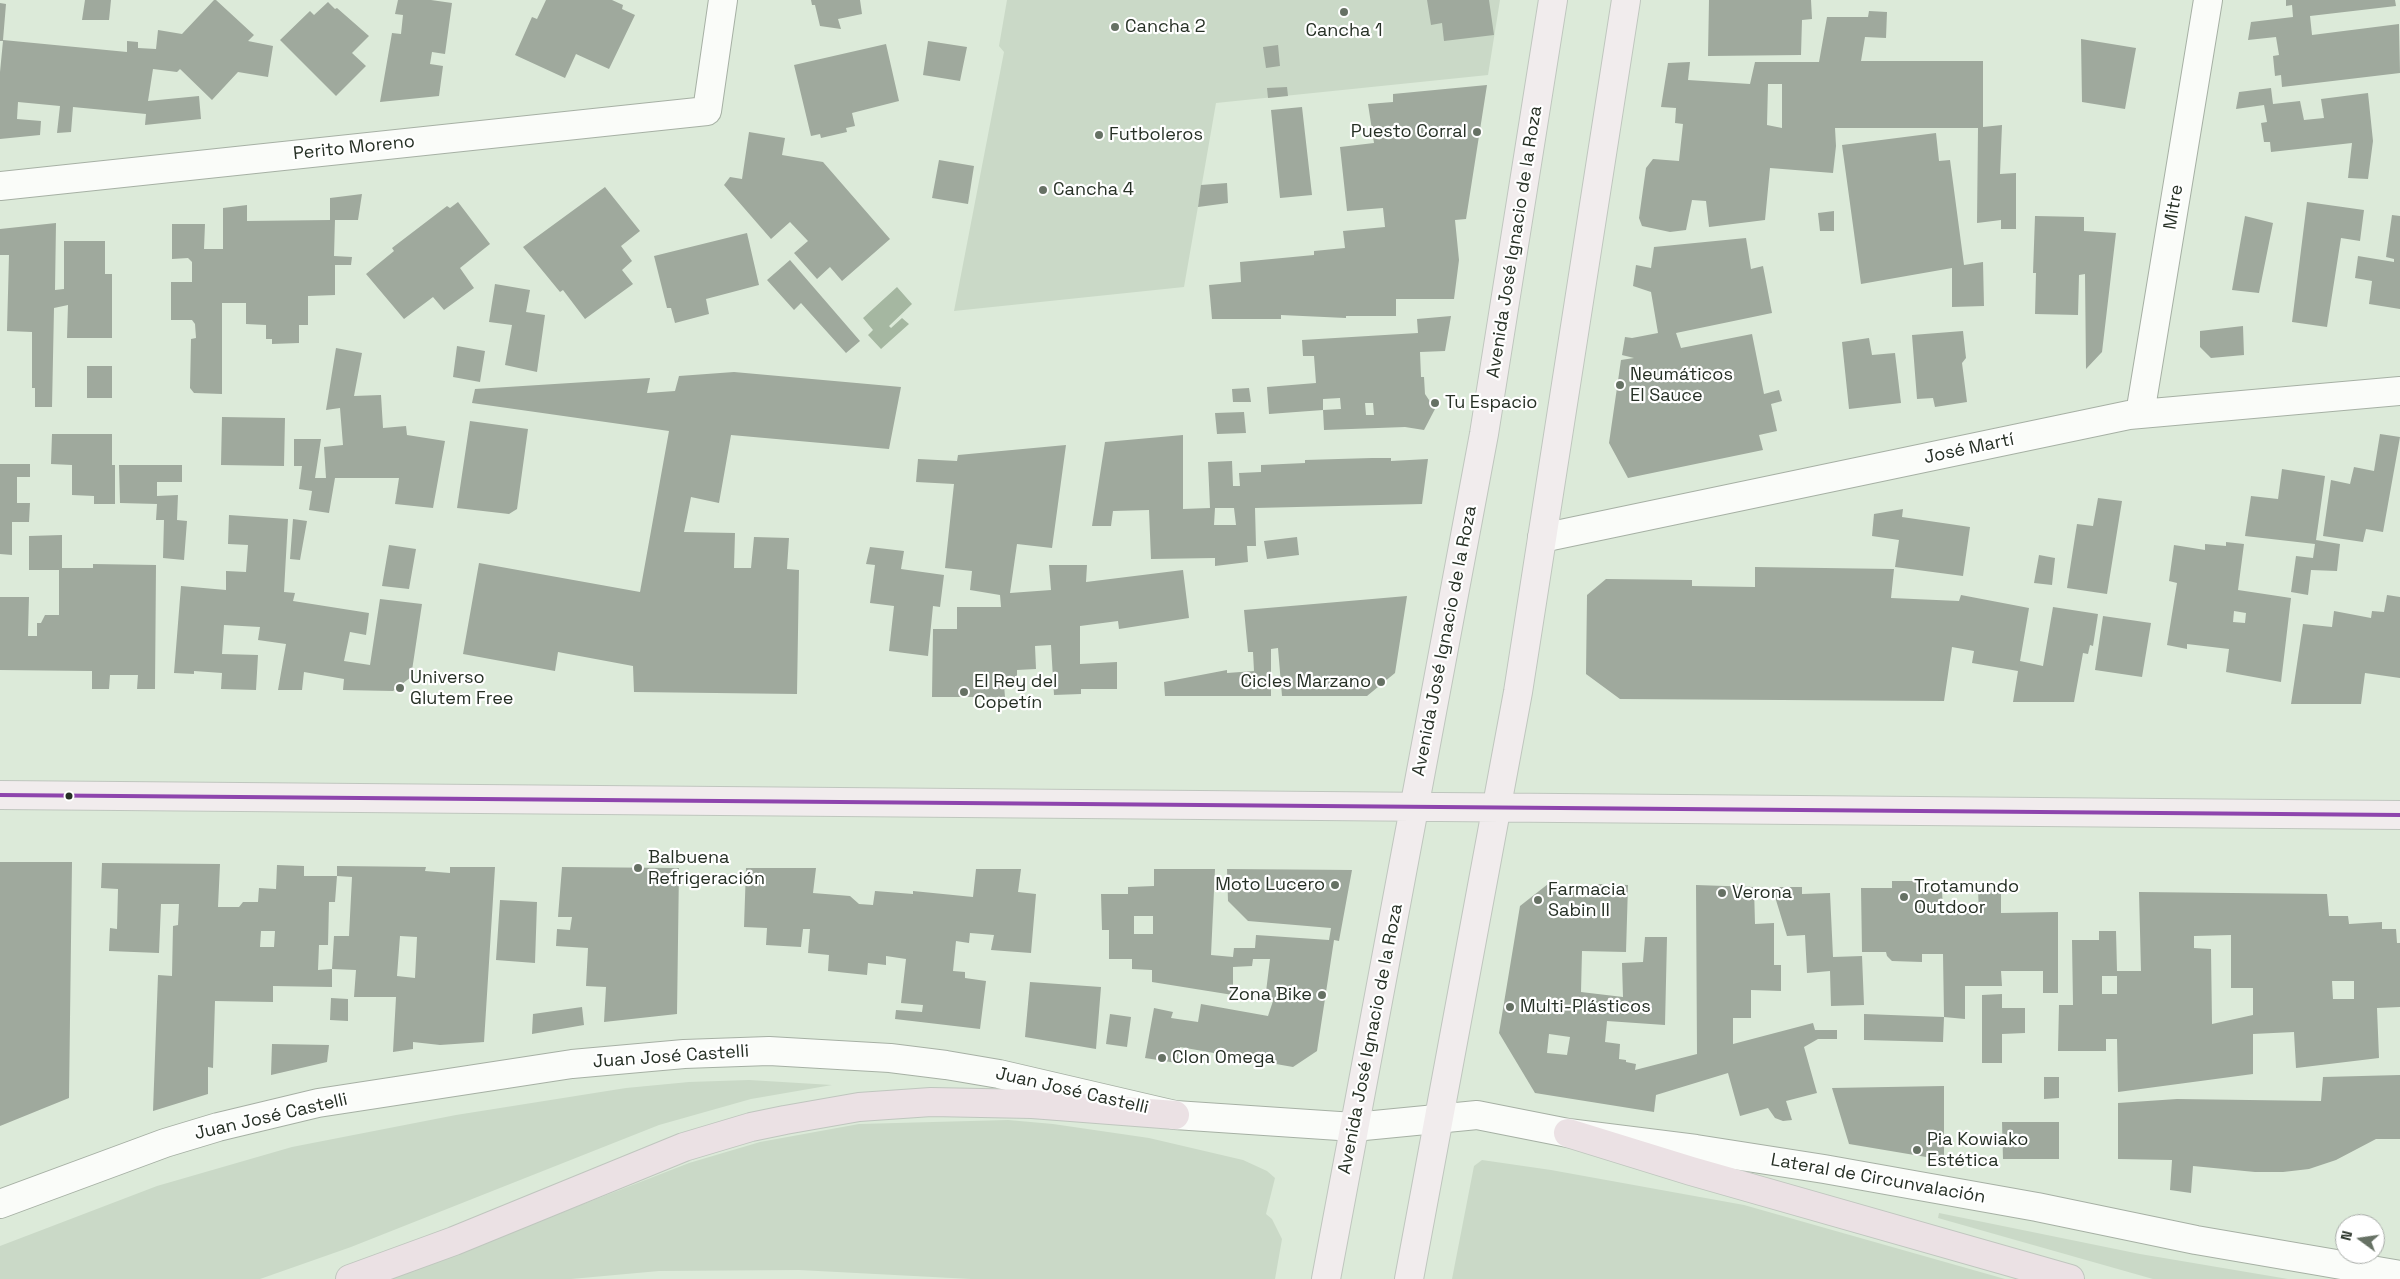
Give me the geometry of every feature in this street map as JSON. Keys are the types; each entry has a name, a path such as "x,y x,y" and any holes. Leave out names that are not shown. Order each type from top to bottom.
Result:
{"highway":[{"path":"350,1279 454,1241 684,1147 751,1127 859,1107 932,1102 1032,1104 1175,1115"},
{"path":"1568,1132 1691,1171 2070,1279"}],"main road":[{"name":"Avenida José Ignacio de la Roza","path":"1326,1279 1484,434 1553,0"},
{"path":"1409,1279 1518,692 1626,0"},
{"path":"0,795 2400,815"}],"street":[{"name":"Perito Moreno","path":"0,186 707,110 723,0"},
{"name":"Mitre","path":"2140,414 2208,0"},
{"name":"José Martí","path":"1542,538 2140,414 2400,391"},
{"name":"Juan José Castelli","path":"0,1204 165,1143 269,1114 375,1093 572,1064 646,1057 769,1051 890,1058 1000,1074 1175,1115 1354,1127"},
{"name":"Lateral de Circunvalación","path":"1354,1127 1477,1115 1568,1132 1824,1169 2037,1207 2196,1240 2400,1275"}],"shaded area":[{"name":"Futboleros","path":"1007,0 1500,0 1488,75 1216,103 1184,287 954,311 1004,52 999,46"},
{"path":"897,287 912,304 889,326 891,328 902,318 909,324 881,349 868,335 873,330 863,318"},
{"path":"749,1080 832,1085 751,1099 659,1125 351,1247 260,1279 0,1279 0,1246 157,1186 292,1147 456,1115 626,1088 689,1082"},
{"path":"1008,1120 1053,1124 1149,1138 1243,1160 1267,1171 1275,1178 1266,1214 1272,1219 1282,1239 1275,1279 971,1279 799,1270 659,1271 571,1279 391,1279 689,1163 760,1142 859,1124"},
{"path":"1482,1160 1551,1170 1744,1205 2005,1279 1452,1279 1474,1166"},
{"path":"1939,1213 2140,1254 2288,1279 2153,1279 1938,1218"}],"building":[{"path":"85,0 111,0 109,20 82,20"},
{"path":"214,0 254,35 248,41 273,46 268,77 238,72 212,100 180,69 177,72 153,69 148,101 199,96 201,119 145,125 146,114 73,107 71,132 57,133 60,106 18,102 17,119 41,121 40,135 0,139 0,72 3,41 0,41 0,3 6,4 3,40 127,52 127,41 138,42 138,48 156,49 158,30 182,34"},
{"path":"398,0 431,0 452,3 445,54 432,52 430,64 443,66 439,96 380,102 392,33 401,34 403,15 395,14"},
{"path":"546,0 612,0 623,5 622,9 635,15 609,69 576,54 565,78 515,55 532,17 537,19"},
{"path":"811,0 860,0 862,14 838,19 841,29 820,26 815,5 812,5"},
{"path":"1427,0 1489,0 1494,35 1444,41 1442,23 1431,25"},
{"path":"1709,0 1811,0 1812,19 1802,20 1801,55 1708,56"},
{"path":"2286,0 2395,0 2396,6 2310,16 2312,35 2399,24 2400,73 2282,87 2281,75 2275,76 2273,56 2279,55 2276,37 2248,40 2251,22 2293,17 2292,5 2286,6"},
{"path":"328,2 369,36 352,53 366,66 336,96 280,40 310,11 314,15"},
{"path":"1869,11 1887,12 1886,38 1865,37 1861,61 1983,61 1983,127 2002,125 2000,174 2016,173 2016,229 2001,229 2001,220 1977,223 1978,128 1835,128 1836,146 1833,173 1770,168 1765,220 1709,227 1706,201 1692,200 1686,230 1670,232 1642,226 1639,218 1646,168 1653,159 1679,161 1683,124 1675,123 1676,108 1661,107 1668,63 1690,62 1688,80 1750,84 1755,62 1819,62 1827,17 1868,17","holes":["1768,84 1782,84 1782,128 1767,125"]},
{"path":"2081,39 2136,48 2125,109 2082,102"},
{"path":"928,41 967,47 960,81 923,75"},
{"path":"886,44 899,101 852,113 855,126 846,128 847,132 821,138 820,134 811,136 794,65"},
{"path":"1278,45 1280,66 1266,68 1263,47"},
{"path":"1487,85 1466,219 1455,220 1459,260 1454,299 1396,299 1396,316 1346,316 1346,318 1281,315 1281,319 1212,319 1209,285 1241,282 1240,262 1314,255 1314,251 1345,248 1343,231 1385,227 1383,208 1347,211 1340,147 1374,143 1368,104 1393,102 1393,94"},
{"path":"1287,87 1288,96 1268,98 1267,88"},
{"path":"2271,88 2273,104 2300,101 2304,120 2324,118 2321,99 2368,93 2373,141 2368,179 2348,178 2352,143 2271,152 2270,142 2264,142 2261,123 2267,122 2264,105 2236,109 2239,92"},
{"path":"1302,107 1312,195 1280,198 1271,110"},
{"path":"749,132 785,138 782,155 823,162 890,239 842,281 830,267 817,279 794,253 808,241 790,222 771,239 724,185 730,177 742,179"},
{"path":"1936,133 1939,161 1950,160 1964,265 1983,262 1984,306 1952,307 1952,268 1861,284 1842,145"},
{"path":"939,160 974,166 968,204 932,198"},
{"path":"1227,183 1228,203 1198,207 1201,185"},
{"path":"605,187 640,231 621,246 632,261 622,270 633,284 585,319 563,290 560,292 523,247"},
{"path":"362,194 358,220 335,220 334,256 352,257 351,265 335,265 335,295 308,296 308,325 299,325 299,343 272,344 272,339 266,339 266,325 246,324 246,303 222,303 222,394 194,393 190,388 191,339 196,338 195,324 192,320 171,320 171,282 192,282 192,262 188,258 172,259 172,224 205,224 204,249 223,249 223,208 247,205 247,221 330,220 330,198"},
{"path":"458,202 490,244 460,268 474,288 444,310 433,297 404,319 366,274 394,251 392,248 447,206 450,208"},
{"path":"2307,202 2364,210 2360,241 2341,238 2327,327 2292,322"},
{"path":"1834,211 1834,231 1820,231 1818,213"},
{"path":"2392,215 2400,216 2400,309 2369,304 2372,281 2355,278 2358,256 2394,262 2394,259 2386,257"},
{"path":"2035,216 2084,217 2084,231 2116,233 2102,352 2086,369 2085,274 2079,275 2078,315 2035,314 2036,273 2033,273"},
{"path":"2245,216 2273,223 2259,293 2232,290"},
{"path":"56,223 55,290 64,289 64,241 105,241 105,274 112,274 112,338 67,338 68,305 54,308 52,407 35,407 35,388 32,388 32,332 7,331 9,255 0,255 0,229"},
{"path":"747,233 759,285 706,299 709,314 675,323 671,308 667,308 654,256"},
{"path":"1746,238 1751,269 1763,266 1772,313 1676,333 1681,348 1752,334 1764,394 1779,390 1782,401 1771,404 1777,431 1759,435 1763,450 1628,478 1609,443 1621,360 1634,358 1622,355 1625,337 1632,338 1658,333 1651,292 1633,286 1636,265 1651,268 1654,247"},
{"path":"790,260 860,341 846,353 801,303 794,310 767,280"},
{"path":"495,284 530,290 526,312 545,315 537,372 505,365 512,325 489,322"},
{"path":"1451,316 1445,351 1420,352 1421,377 1424,377 1425,394 1435,409 1424,430 1405,427 1324,430 1323,410 1269,414 1267,387 1316,383 1314,356 1303,356 1302,340 1418,333 1417,319","holes":["1340,398 1341,409 1323,410 1323,399","1365,403 1373,403 1374,415 1366,415"]},
{"path":"2243,326 2244,355 2211,358 2200,347 2200,331"},
{"path":"1963,331 1966,358 1962,363 1967,402 1935,407 1933,398 1917,399 1912,335"},
{"path":"1869,338 1872,355 1895,353 1901,403 1849,409 1842,342"},
{"path":"457,346 485,351 480,382 453,377"},
{"path":"336,348 362,353 354,396 381,395 383,428 406,426 407,435 445,441 433,508 395,504 399,478 335,478 329,513 309,510 312,491 299,489 302,466 294,466 294,439 321,439 315,478 326,478 324,447 343,445 340,408 326,410"},
{"path":"87,366 112,366 112,398 87,398"},
{"path":"734,372 901,387 889,449 731,435 719,503 691,497 684,532 735,533 734,568 751,568 754,537 789,538 787,569 799,570 797,694 634,692 633,666 558,652 555,671 463,654 479,563 640,592 669,431 472,403 475,389 650,378 647,393 675,391 679,376"},
{"path":"1249,388 1251,402 1233,402 1232,389"},
{"path":"1244,412 1246,433 1217,434 1215,413"},
{"path":"222,417 285,418 284,466 221,465"},
{"path":"470,421 528,429 517,509 509,514 457,508"},
{"path":"52,434 112,434 112,465 115,465 115,504 94,504 94,496 72,495 72,465 51,464"},
{"path":"2380,434 2400,437 2383,532 2366,529 2363,542 2323,536 2331,480 2350,484 2354,467 2374,471"},
{"path":"1183,435 1183,509 1210,508 1208,462 1232,461 1233,486 1240,486 1239,473 1261,472 1261,465 1305,463 1305,460 1391,458 1391,461 1428,459 1422,504 1255,508 1256,546 1247,546 1248,562 1215,566 1215,558 1151,559 1149,510 1113,511 1111,526 1092,526 1105,442","holes":["1215,508 1234,508 1236,525 1214,525"]},
{"path":"1066,445 1052,548 1017,544 1010,593 1051,590 1049,565 1087,565 1086,582 1183,570 1189,618 1119,629 1118,621 1080,626 1080,664 1117,662 1117,689 1081,689 1081,694 1054,695 1051,645 1035,646 1036,669 1017,670 1017,684 1004,685 1005,697 932,697 933,629 957,629 957,607 1001,607 1000,595 970,590 972,571 945,568 954,484 916,482 918,459 957,461 958,455"},
{"path":"0,464 30,464 30,477 17,477 17,503 30,503 29,522 12,522 12,555 0,554"},
{"path":"119,465 182,465 182,482 157,482 157,496 178,495 177,520 187,521 184,560 163,558 164,520 156,520 157,504 120,503"},
{"path":"2282,469 2325,476 2316,540 2340,544 2337,571 2311,570 2308,595 2291,592 2296,556 2313,558 2315,544 2245,536 2251,496 2278,499"},
{"path":"2098,498 2122,501 2107,594 2067,588 2077,524 2093,526"},
{"path":"1903,509 1902,517 1970,527 1963,576 1895,567 1899,540 1872,536 1874,514"},
{"path":"229,515 288,519 284,592 295,593 293,601 369,613 366,635 350,632 344,661 370,665 380,599 422,604 411,677 393,691 343,690 344,679 304,672 302,690 278,690 286,644 258,640 260,627 224,625 222,654 258,655 256,690 221,689 222,673 194,671 194,674 174,673 181,586 226,590 226,571 246,572 248,545 228,544"},
{"path":"293,519 307,521 300,560 290,559"},
{"path":"62,535 62,568 93,568 93,564 156,565 155,689 137,689 138,675 110,675 109,689 92,689 92,671 0,670 0,597 29,597 28,636 37,636 37,623 41,623 45,615 59,615 59,570 29,570 29,536"},
{"path":"1297,537 1299,555 1267,559 1264,541"},
{"path":"2226,542 2244,544 2238,590 2291,598 2281,682 2226,672 2229,649 2187,644 2187,649 2167,645 2177,583 2169,581 2174,545 2205,550 2205,544 2226,546","holes":["2234,611 2246,613 2245,623 2233,622"]},
{"path":"389,545 416,549 409,589 382,586"},
{"path":"870,547 904,551 901,569 944,575 940,607 933,606 928,656 889,651 894,606 870,603 875,565 866,564"},
{"path":"2039,555 2055,558 2052,585 2034,583"},
{"path":"1755,567 1894,569 1891,598 1959,601 1961,595 2029,608 2020,661 2043,666 2053,607 2098,614 2093,646 2090,645 2088,654 2083,653 2074,702 2013,702 2018,671 1972,663 1974,651 1952,647 1944,701 1620,699 1586,674 1587,595 1606,579 1692,580 1692,586 1755,587"},
{"path":"2387,595 2400,597 2400,678 2365,673 2361,704 2291,704 2303,624 2332,627 2334,611 2371,618 2372,611 2384,612"},
{"path":"1407,596 1395,673 1367,696 1282,696 1278,648 1271,649 1271,696 1165,696 1164,682 1227,670 1227,673 1254,671 1253,652 1248,652 1244,610"},
{"path":"2103,616 2151,623 2142,677 2095,670"},
{"path":"0,862 72,862 69,1098 0,1126"},
{"path":"102,863 220,864 218,907 239,907 243,902 258,902 259,888 276,889 277,865 304,866 304,876 337,876 335,902 329,902 328,945 319,945 318,970 332,969 332,987 273,986 273,1002 215,1001 213,1068 208,1067 208,1094 153,1111 158,975 172,976 173,926 178,925 179,904 161,904 159,953 109,951 110,928 117,929 118,889 101,888","holes":["261,931 275,931 274,947 260,947"]},
{"path":"337,866 426,867 425,871 450,873 450,867 495,867 484,1042 440,1045 413,1042 413,1049 393,1052 396,997 354,997 356,970 332,969 334,936 349,936 352,877 337,876","holes":["400,936 417,937 415,978 397,976"]},
{"path":"562,867 679,868 677,1014 604,1022 606,987 586,986 588,948 556,946 557,929 570,930 572,917 558,917"},
{"path":"746,868 816,868 813,893 850,896 859,904 873,905 875,891 913,894 913,891 973,897 976,869 1021,869 1018,892 1036,894 1031,953 991,950 994,935 970,933 969,943 956,941 953,971 965,972 965,978 986,981 980,1029 895,1019 896,1010 922,1012 923,1005 901,1003 906,959 886,956 886,965 868,963 867,975 828,971 829,955 808,953 810,929 803,929 801,947 766,945 767,928 744,927"},
{"path":"1154,869 1215,869 1211,955 1233,957 1234,948 1255,948 1256,935 1329,940 1331,928 1248,921 1228,901 1227,869 1352,870 1339,941 1334,940 1317,1051 1293,1067 1180,1047 1177,1063 1145,1058 1154,1008 1173,1012 1171,1018 1198,1022 1201,1004 1268,1016 1273,1001 1265,1000 1270,959 1253,959 1252,966 1233,967 1233,995 1152,982 1152,970 1132,969 1132,959 1109,959 1109,930 1102,930 1101,894 1128,894 1128,887 1154,886","holes":["1134,916 1153,916 1153,934 1134,934"]},
{"path":"1892,881 1917,881 1917,889 1942,889 1943,912 1979,912 1978,890 2001,890 2001,913 2058,912 2058,993 2043,993 2043,971 2001,971 2002,986 1965,986 1965,1019 1944,1017 1943,954 1922,954 1922,962 1892,961 1886,952 1862,952 1861,888 1892,888"},
{"path":"1548,884 1597,887 1597,884 1628,885 1626,952 1582,951 1581,992 1623,997 1622,963 1643,962 1645,937 1667,937 1665,1025 1607,1021 1605,1042 1620,1044 1619,1059 1636,1064 1635,1070 1697,1054 1696,885 1754,887 1755,924 1774,923 1774,965 1781,965 1781,991 1751,990 1751,1018 1733,1018 1733,1044 1813,1023 1815,1030 1837,1030 1837,1039 1818,1039 1804,1047 1817,1093 1786,1101 1792,1120 1783,1121 1775,1118 1768,1108 1740,1116 1728,1073 1656,1095 1654,1112 1535,1093 1499,1033 1520,906","holes":["1549,1034 1570,1037 1567,1055 1547,1053"]},
{"path":"1772,887 1802,887 1802,894 1830,893 1833,957 1862,956 1864,1005 1831,1006 1830,971 1807,973 1805,935 1787,936"},
{"path":"2139,892 2327,894 2329,916 2348,916 2349,924 2382,922 2382,929 2396,929 2397,943 2400,943 2400,1007 2377,1008 2379,1058 2296,1068 2294,1032 2253,1034 2253,1074 2118,1092 2117,1039 2106,1039 2106,1051 2058,1051 2059,1005 2073,1005 2072,940 2099,940 2099,931 2116,931 2117,971 2141,971","holes":["2231,935 2231,988 2253,988 2253,1015 2212,1024 2211,949 2194,948 2194,936","2102,976 2117,976 2117,994 2102,994","2332,981 2354,981 2354,999 2333,999"]},
{"path":"500,900 537,902 535,963 496,960"},
{"path":"1030,982 1101,987 1096,1049 1025,1037"},
{"path":"2002,994 2002,1008 2025,1008 2025,1033 2002,1034 2002,1063 1982,1063 1982,995"},
{"path":"331,998 348,999 348,1021 330,1020"},
{"path":"582,1007 584,1025 532,1034 533,1014"},
{"path":"1110,1014 1131,1017 1127,1047 1106,1044"},
{"path":"1864,1014 1944,1017 1943,1042 1864,1040"},
{"path":"272,1044 329,1045 327,1062 271,1075"},
{"path":"2400,1075 2400,1139 2376,1139 2336,1160 2309,1169 2283,1172 2255,1172 2193,1166 2191,1193 2170,1190 2172,1160 2118,1159 2118,1103 2177,1099 2321,1101 2323,1077"},
{"path":"2044,1077 2059,1077 2059,1098 2044,1099"},
{"path":"1944,1086 1944,1160 1849,1144 1832,1088"},
{"path":"2002,1122 2059,1122 2059,1159 2003,1159"}],"transit line":[{"path":"0,795 2400,815"}],"place":[{"name":"Cancha 1","path":"1344,12"},
{"name":"Cancha 2","path":"1115,27"},
{"name":"Puesto Corral","path":"1477,132"},
{"name":"Futboleros","path":"1099,135"},
{"name":"Cancha 4","path":"1043,190"},
{"name":"Neumáticos El Sauce","path":"1620,385"},
{"name":"Tu Espacio","path":"1435,403"},
{"name":"Cicles Marzano","path":"1381,682"},
{"name":"Universo Glutem Free","path":"400,688"},
{"name":"El Rey del Copetín","path":"964,692"},
{"name":"Balbuena Refrigeración","path":"638,868"},
{"name":"Moto Lucero","path":"1335,885"},
{"name":"Verona","path":"1722,893"},
{"name":"Trotamundo Outdoor","path":"1904,897"},
{"name":"Farmacia Sabin II","path":"1538,900"},
{"name":"Zona Bike","path":"1322,995"},
{"name":"Multi-Plásticos","path":"1510,1007"},
{"name":"Clon Omega","path":"1162,1058"},
{"name":"Pia Kowiako Estética","path":"1917,1150"}]}
